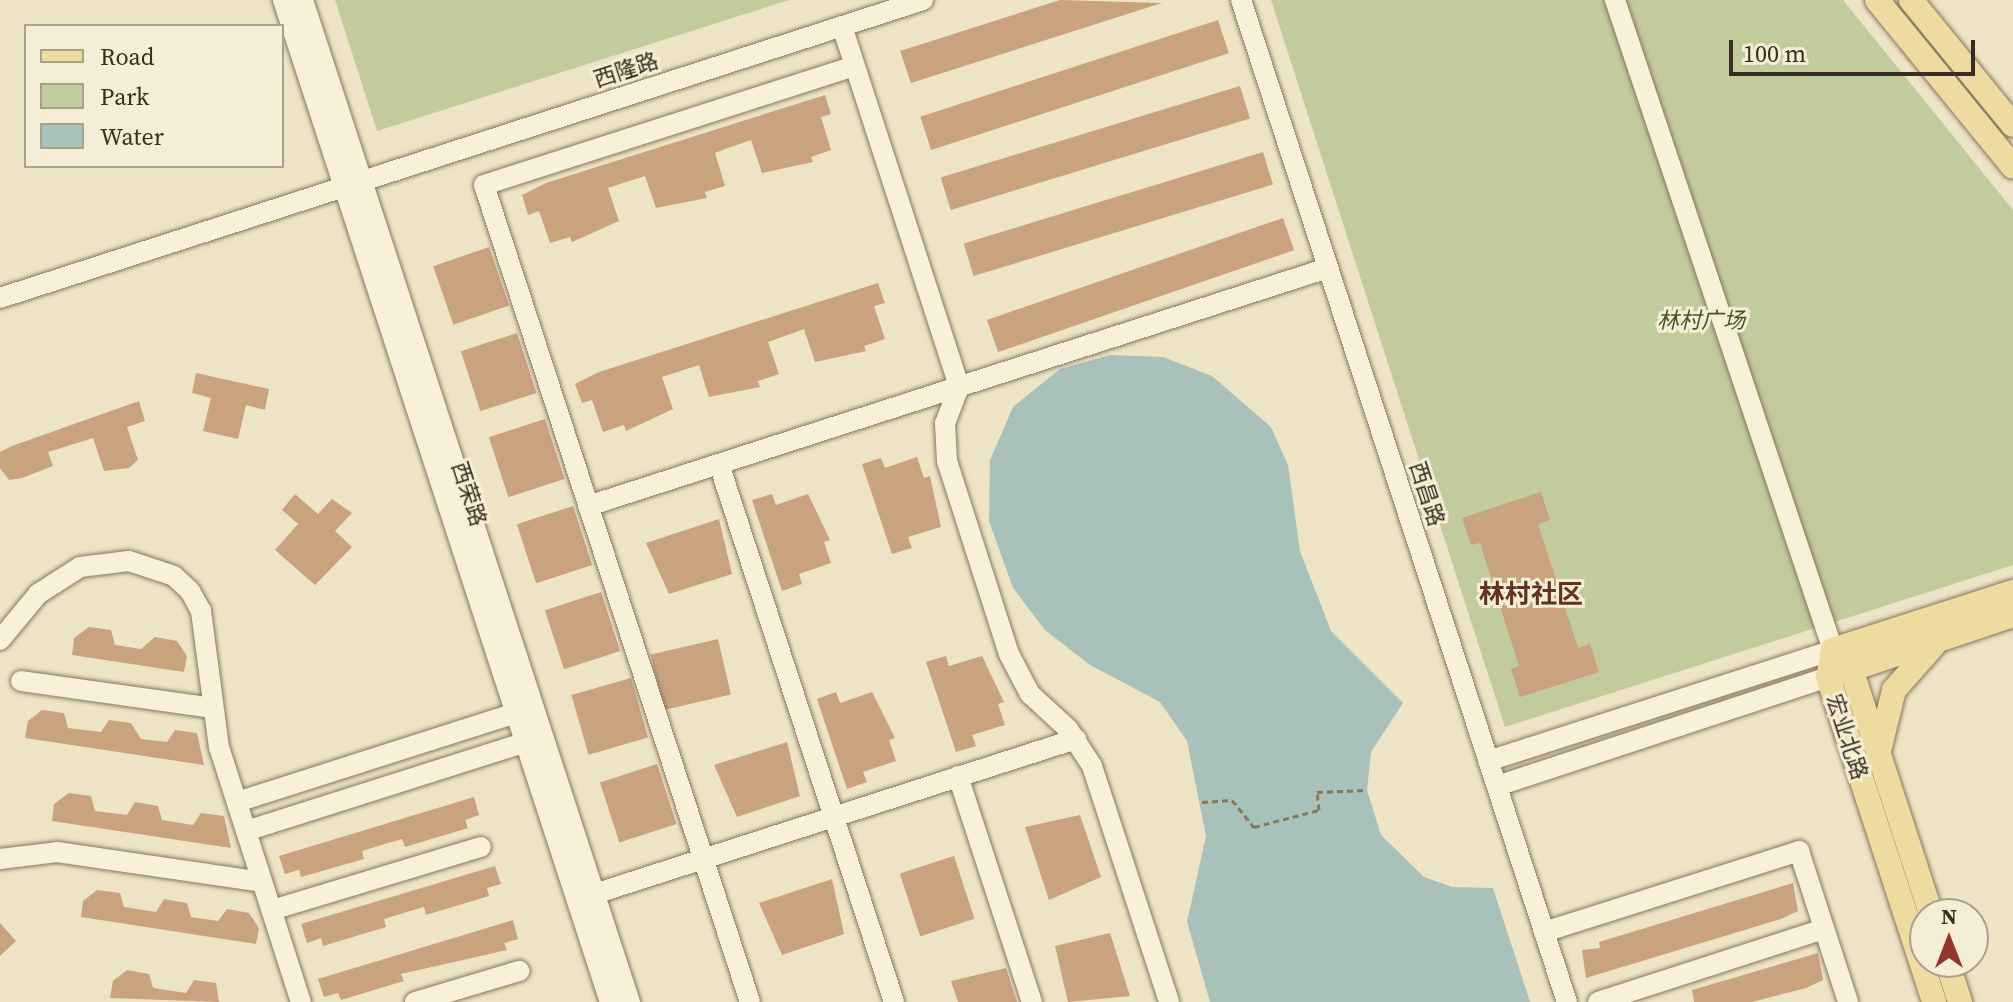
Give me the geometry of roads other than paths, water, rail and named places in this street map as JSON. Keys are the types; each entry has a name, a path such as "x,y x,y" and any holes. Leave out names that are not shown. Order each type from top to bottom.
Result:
{"main road":[{"path":"1877,0 2013,167"},
{"path":"1911,0 2013,125"},
{"path":"1833,650 2013,592"},
{"path":"1828,677 2013,615"},
{"path":"1882,765 1883,719 1902,677 1922,654 1963,631"},
{"name":"宏业北路","path":"1833,650 1851,669 1926,898"},
{"name":"宏业北路","path":"1833,650 1828,677 1934,1002"},
{"path":"1952,978 1960,1002"}],"street":[{"name":"西荣路","path":"283,0 353,184 586,896 630,1002"},
{"name":"西荣路","path":"303,0 353,184"},
{"name":"西隆路","path":"0,298 923,0"},
{"name":"西昌路","path":"1241,0 1567,1002"},
{"path":"1488,761 1833,650 1615,0"},
{"path":"842,26 959,387 945,449 1009,654 1030,694 1076,739 1092,766 1169,1002"},
{"path":"750,1002 484,185 854,66"},
{"path":"588,506 1328,268"},
{"path":"719,464 894,1002"},
{"path":"0,640 38,594 80,567 129,561 153,567 182,584 201,611 212,708 237,802 301,1002"},
{"path":"1497,786 1828,677"},
{"path":"21,681 212,708"},
{"path":"237,802 525,710"},
{"path":"246,831 534,739"},
{"path":"586,896 1076,739"},
{"path":"958,776 1032,1002"},
{"path":"272,910 481,847"},
{"path":"1544,932 1799,851 1848,1002"},
{"path":"0,859 57,852 262,882"},
{"name":"西荣路","path":"586,896 610,1002"},
{"path":"1598,1002 1824,929"},
{"path":"415,1002 519,971"}],"water":[{"path":"1110,355 1163,357 1212,376 1271,427 1288,465 1300,551 1331,631 1403,703 1371,752 1367,790 1381,835 1424,877 1452,887 1493,888 1530,1002 1210,1002 1187,922 1206,836 1187,741 1160,702 1090,665 1045,630 1013,588 989,521 990,460 1013,407 1060,369"}],"district":[{"name":"林村社区","path":"1531,595"}],"park label":[{"name":"林村广场","path":"1701,321"}]}
